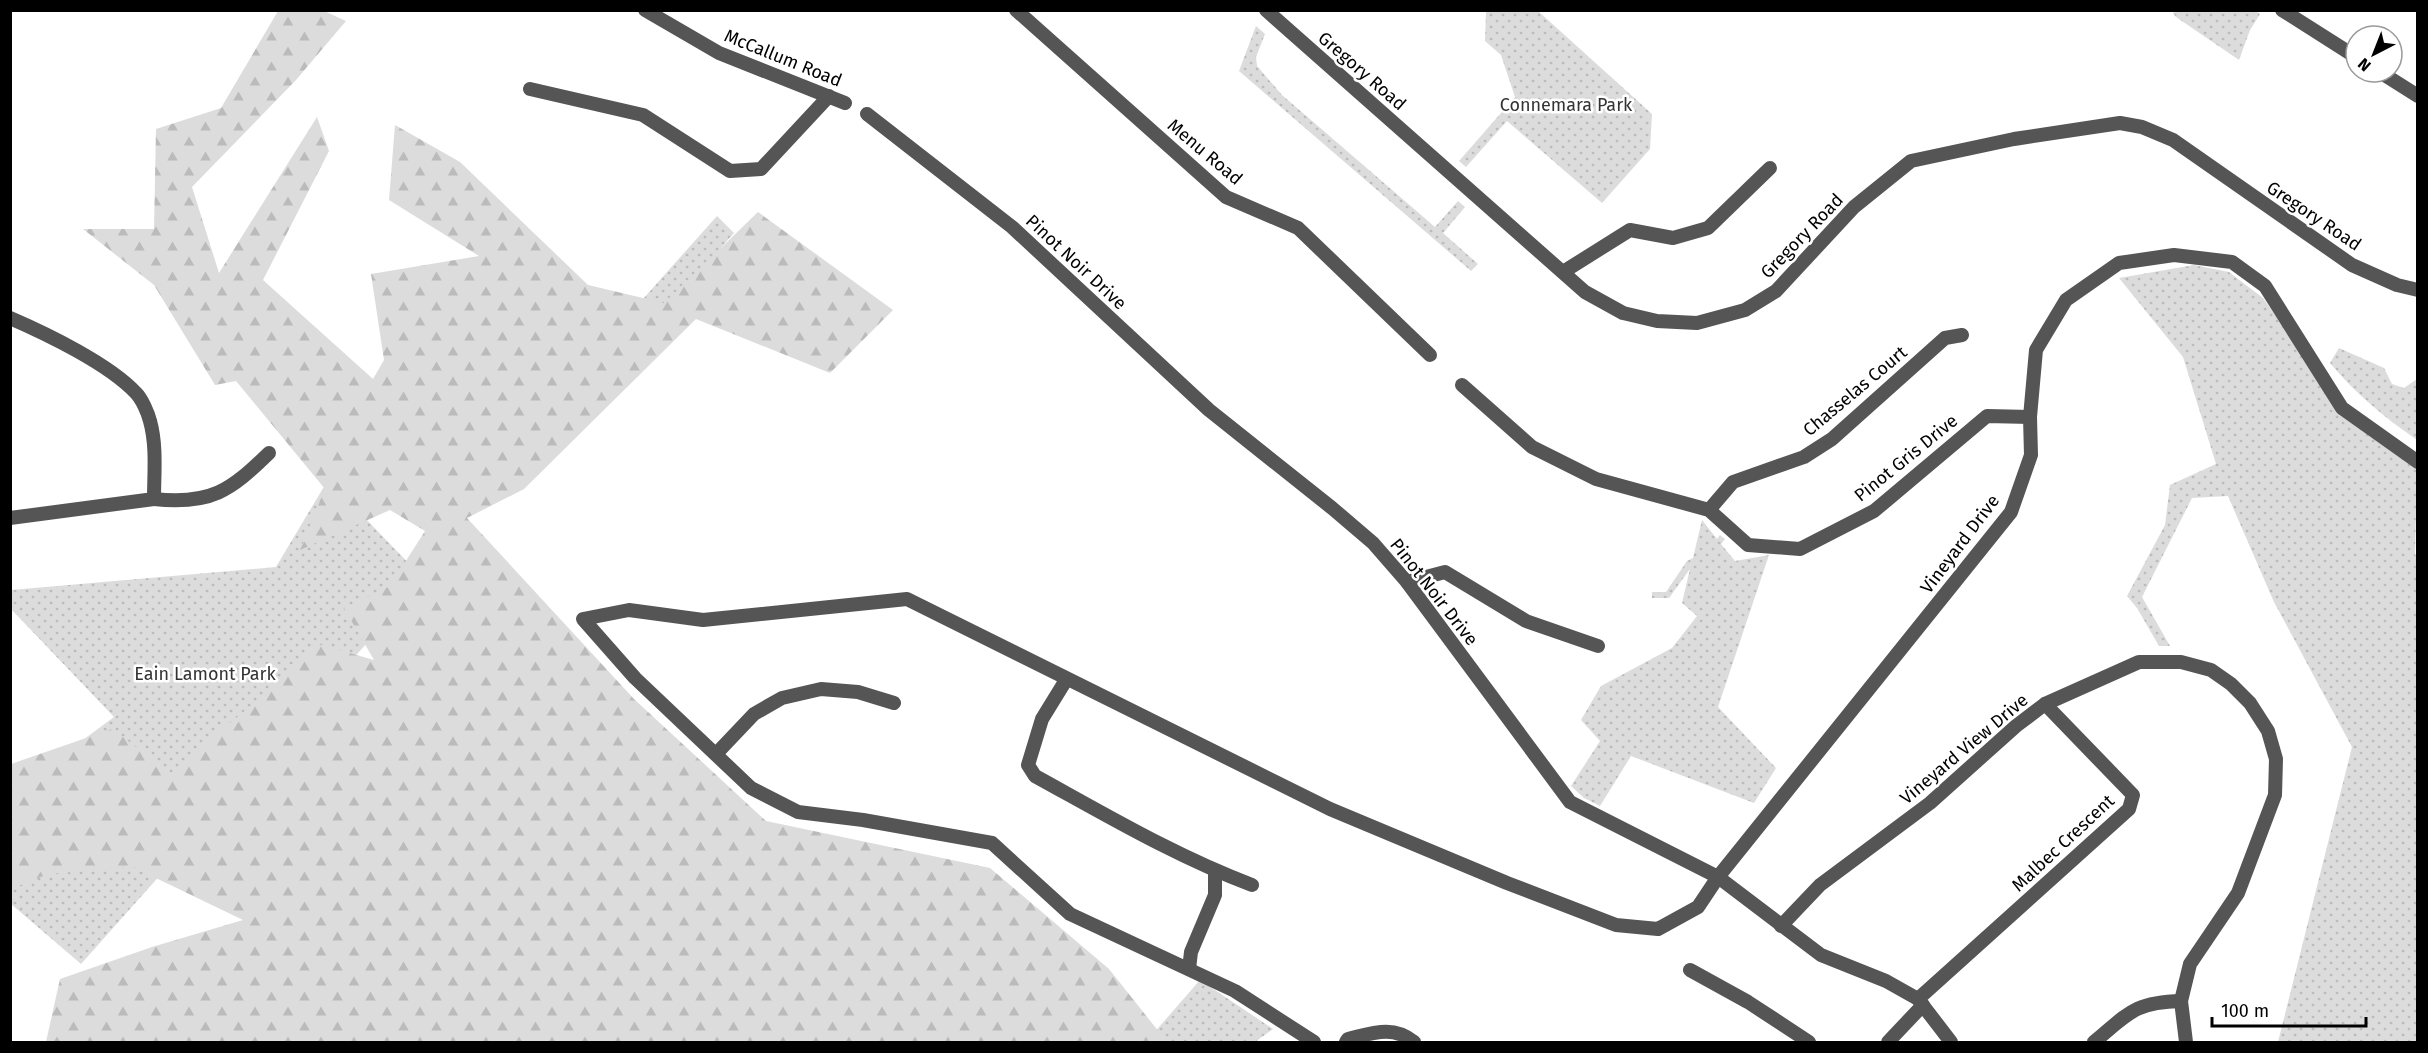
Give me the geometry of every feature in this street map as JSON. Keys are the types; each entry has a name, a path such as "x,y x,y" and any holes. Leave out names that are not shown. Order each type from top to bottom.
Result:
{"street":[{"name":"McCallum Road","path":"645,10 719,53 845,104"},
{"name":"Menu Road","path":"1016,10 1226,197 1298,228 1430,355"},
{"name":"Gregory Road","path":"1266,10 1585,292 1623,313 1657,321 1697,323 1745,310 1776,291 1854,207 1911,162 2014,140 2120,123 2142,127 2173,140 2352,265 2397,285 2418,290"},
{"path":"2282,10 2344,49"},
{"path":"2399,84 2418,96"},
{"path":"530,88 643,115 730,171 761,169 829,96"},
{"name":"Pinot Noir Drive","path":"867,114 1012,227 1209,410 1373,543 1407,582 1570,802 1718,877 1821,956 1886,981 1920,1002 1951,1042"},
{"path":"1563,272 1629,230 1673,237 1708,228 1770,168"},
{"name":"Vineyard Drive","path":"716,754 635,678 583,620 630,610 704,620 907,600 1330,809 1616,924 1658,929 1698,907 1718,877 2011,512 2031,455 2030,417 2036,350 2066,300 2119,263 2174,255 2232,262 2265,286 2342,408 2418,462"},
{"path":"10,318 45,333 108,371 137,394 150,421 154,445 154,499"},
{"name":"Chasselas Court","path":"1709,510 1733,482 1804,456 1832,439 1945,338 1962,335"},
{"name":"Pinot Gris Drive","path":"1462,385 1532,447 1587,475 1709,510 1748,545 1800,549 1874,511 1987,416 2030,417"},
{"path":"10,518 154,499 173,501 209,498 242,479 269,453"},
{"path":"1407,582 1445,572 1526,621 1598,646"},
{"name":"Vineyard View Drive","path":"1781,926 1820,885 1930,803 2016,726 2045,704 2139,662 2181,662 2211,670 2231,684 2250,703 2268,731 2276,759 2275,795 2238,893 2190,964 2181,1001 2186,1042"},
{"path":"1066,680 1042,719 1028,765 1035,776 1215,871 1252,885"},
{"path":"894,703 858,692 821,689 782,698 754,714 716,754 751,788 798,812 863,820 992,843 1070,914 1235,991 1314,1042"},
{"name":"Malbec Crescent","path":"1920,1002 2128,809 2133,795 2045,704"},
{"path":"1189,969 1191,952 1215,895 1215,871"},
{"path":"1690,970 1748,1002 1809,1042"},
{"path":"2094,1042 2137,1007 2157,1001 2181,1001"},
{"path":"1888,1042 1920,1002"},
{"path":"1346,1042 1348,1039 1378,1031 1403,1034 1414,1042"}],"green space":[{"path":"2177,10 2255,10 2260,14 2250,30 2239,60 2176,17 2173,13"},
{"path":"278,11 324,11 346,21 296,80 192,187 219,273 317,117 329,151 263,280 373,379 384,360 371,274 479,256 389,200 395,125 460,162 588,285 664,303 758,212 893,310 830,373 696,319 524,489 467,518 634,699 766,821 990,868 1109,969 1167,1042 46,1042 60,979 152,947 243,920 133,867 48,874 11,889 11,764 112,729 175,776 200,747 279,683 314,643 374,660 344,608 390,586 425,531 390,510 300,550 325,489 236,381 215,385 154,285 83,229 154,229 156,129 221,108"},
{"name":"Connemara Park","path":"1486,11 1538,11 1652,114 1650,149 1602,203 1507,121 1466,167 1459,161 1515,97 1501,55 1485,41"},
{"path":"1256,26 1265,34 1256,57 1257,66 1282,95 1435,227 1458,201 1465,207 1443,233 1478,264 1471,271 1239,71"},
{"path":"717,216 734,233 635,345 618,327"},
{"path":"2194,265 2229,272 2263,298 2349,419 2417,469 2415,554 2418,558 2417,1042 2278,1042 2352,747 2274,602 2228,496 2192,498 2142,597 2170,646 2159,646 2137,608 2127,596 2165,525 2170,485 2216,464 2183,357 2119,278"},
{"path":"2339,348 2384,368 2392,384 2404,388 2417,379 2417,440 2371,404 2330,363"},
{"name":"Eain Lamont Park","path":"328,480 424,579 81,964 11,904 11,802 41,771 114,717 11,609 11,590 276,567"},
{"path":"1702,520 1717,539 1720,535 1725,539 1721,544 1735,561 1769,555 1718,707 1776,768 1754,803 1631,756 1600,806 1584,798 1571,786 1600,741 1581,720 1601,686 1672,648 1697,616 1682,603 1690,569 1669,598 1652,598 1652,592 1666,592 1687,561 1693,558"},
{"path":"1200,980 1273,1029 1255,1042 1146,1042"}]}
